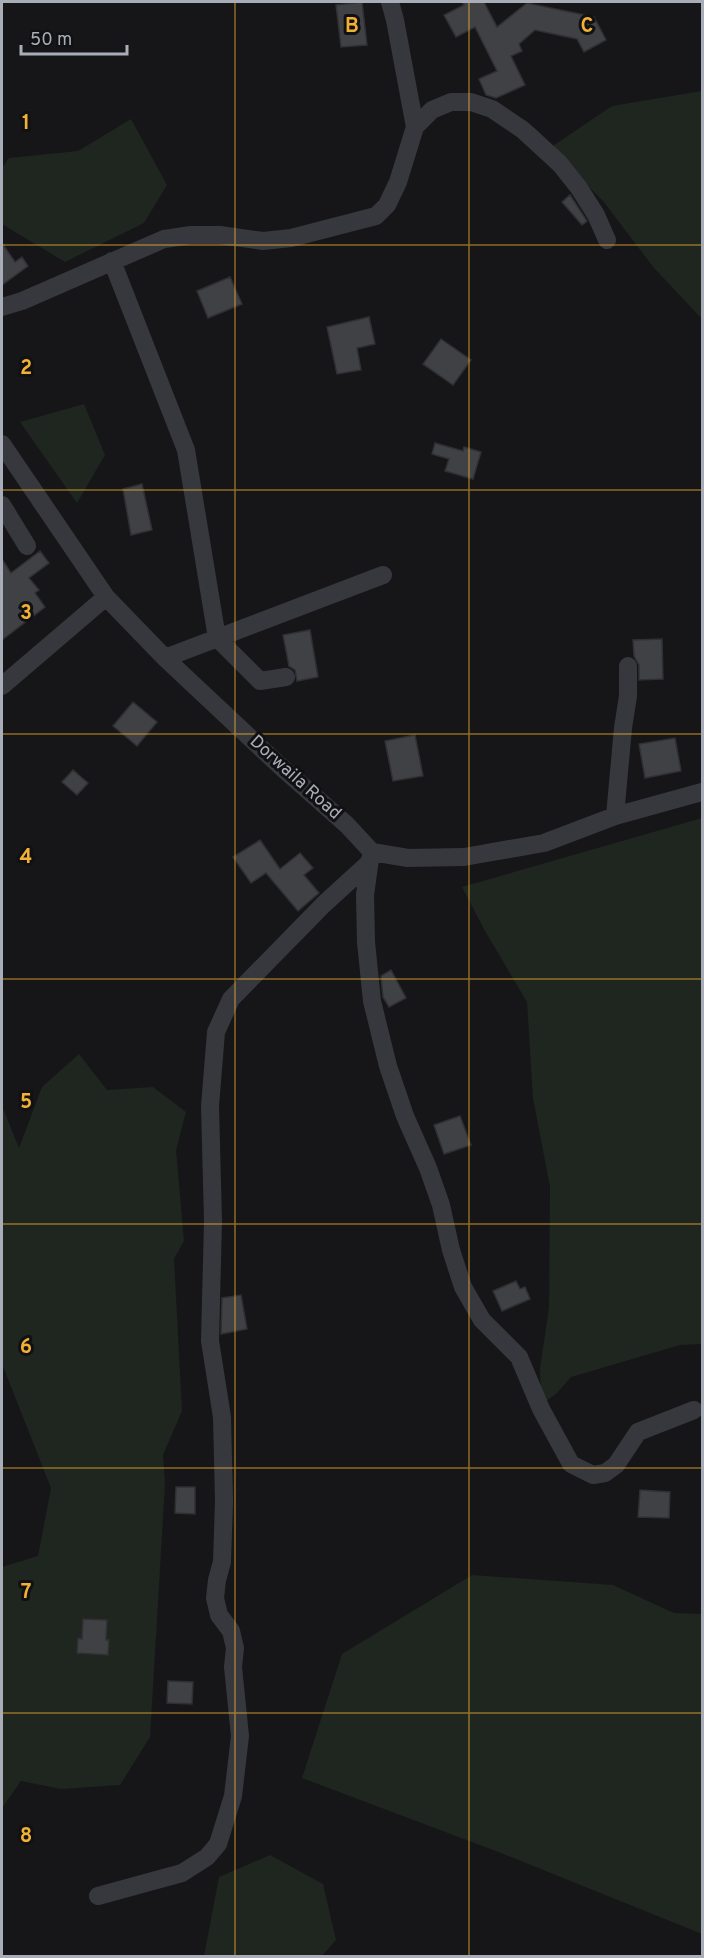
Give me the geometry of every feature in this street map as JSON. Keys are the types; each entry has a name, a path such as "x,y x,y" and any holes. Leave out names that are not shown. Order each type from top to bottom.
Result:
{"street":[{"path":"390,2 416,127"},
{"path":"2,307 22,301 164,239 191,235 263,241 291,238 376,216 387,205 398,182 416,127 432,110 451,102 471,102 492,109 523,130 560,164 585,197 607,240"},
{"path":"112,261 186,450 217,638 260,681 286,677"},
{"name":"Dorwaila Road","path":"5,458 106,597 165,658 347,825 370,857"},
{"path":"2,505 27,546"},
{"path":"165,658 383,575"},
{"path":"2,686 106,597"},
{"path":"615,816 628,696 628,666"},
{"path":"98,1896 182,1873 207,1857 218,1844 233,1796 240,1736 233,1666 235,1648 231,1631 219,1615 215,1598 222,1562 224,1501 222,1417 210,1341 213,1221 210,1106 216,1032 231,999 370,857 464,857 544,843 615,816 702,792"},
{"path":"370,857 365,895 366,942 372,1001 388,1066 405,1116 438,1196 463,1287 482,1320 519,1357 541,1409 571,1464 593,1474 605,1473 616,1465 638,1432 694,1410"}],"shaded area":[{"path":"702,91 702,319 654,268 603,201 550,148 612,106"},
{"path":"131,119 167,185 144,223 65,262 2,224 2,168 9,158 78,151"},
{"path":"84,404 105,455 77,503 20,422"},
{"path":"702,818 702,1344 680,1345 571,1377 557,1393 541,1405 540,1369 549,1307 550,1187 533,1098 527,1002 462,887"},
{"path":"79,1054 107,1090 153,1087 186,1112 176,1150 184,1241 174,1259 182,1411 163,1455 165,1484 150,1737 120,1785 61,1789 21,1781 2,1808 2,1567 38,1556 51,1488 2,1364 2,1106 19,1148 42,1087"},
{"path":"472,1575 613,1585 674,1613 702,1614 702,1934 501,1853 302,1778 342,1654"},
{"path":"270,1855 323,1884 336,1940 322,1956 204,1956 219,1877"}],"building":[{"path":"362,2 367,45 341,47 336,5"},
{"path":"462,2 484,2 497,27 527,3 594,17 606,40 584,52 577,39 535,30 519,44 522,51 511,56 525,85 496,98 486,95 479,79 497,71 475,27 456,37 444,15 464,5"},
{"path":"570,195 587,221 582,225 562,202"},
{"path":"2,243 15,262 22,257 28,266 2,285"},
{"path":"230,277 242,304 208,318 197,291"},
{"path":"369,317 375,344 357,348 361,370 337,374 327,327"},
{"path":"441,339 471,360 453,385 423,364"},
{"path":"435,443 463,451 464,447 481,452 473,479 445,471 449,459 432,454"},
{"path":"142,484 152,530 131,535 123,489"},
{"path":"40,551 49,563 29,578 39,590 35,593 45,607 2,640 2,559 11,573"},
{"path":"310,630 318,677 297,681 295,670 289,666 283,635"},
{"path":"662,639 663,679 639,680 639,665 634,656 633,640"},
{"path":"133,702 157,722 137,746 113,726"},
{"path":"415,735 423,776 393,781 385,741"},
{"path":"675,738 681,771 645,778 639,744"},
{"path":"73,770 88,783 77,795 62,782"},
{"path":"260,840 280,869 300,853 313,868 304,875 319,893 298,911 266,873 251,883 233,857"},
{"path":"391,970 406,998 389,1007 383,997 381,976"},
{"path":"460,1116 471,1145 444,1154 434,1125"},
{"path":"516,1281 520,1289 525,1287 530,1299 502,1311 493,1291"},
{"path":"241,1295 247,1329 221,1334 222,1298"},
{"path":"176,1487 195,1487 195,1514 175,1513"},
{"path":"640,1490 670,1492 669,1518 638,1517"},
{"path":"83,1619 107,1620 108,1655 77,1653 78,1638 82,1639"},
{"path":"168,1681 193,1682 192,1704 167,1703"}]}
